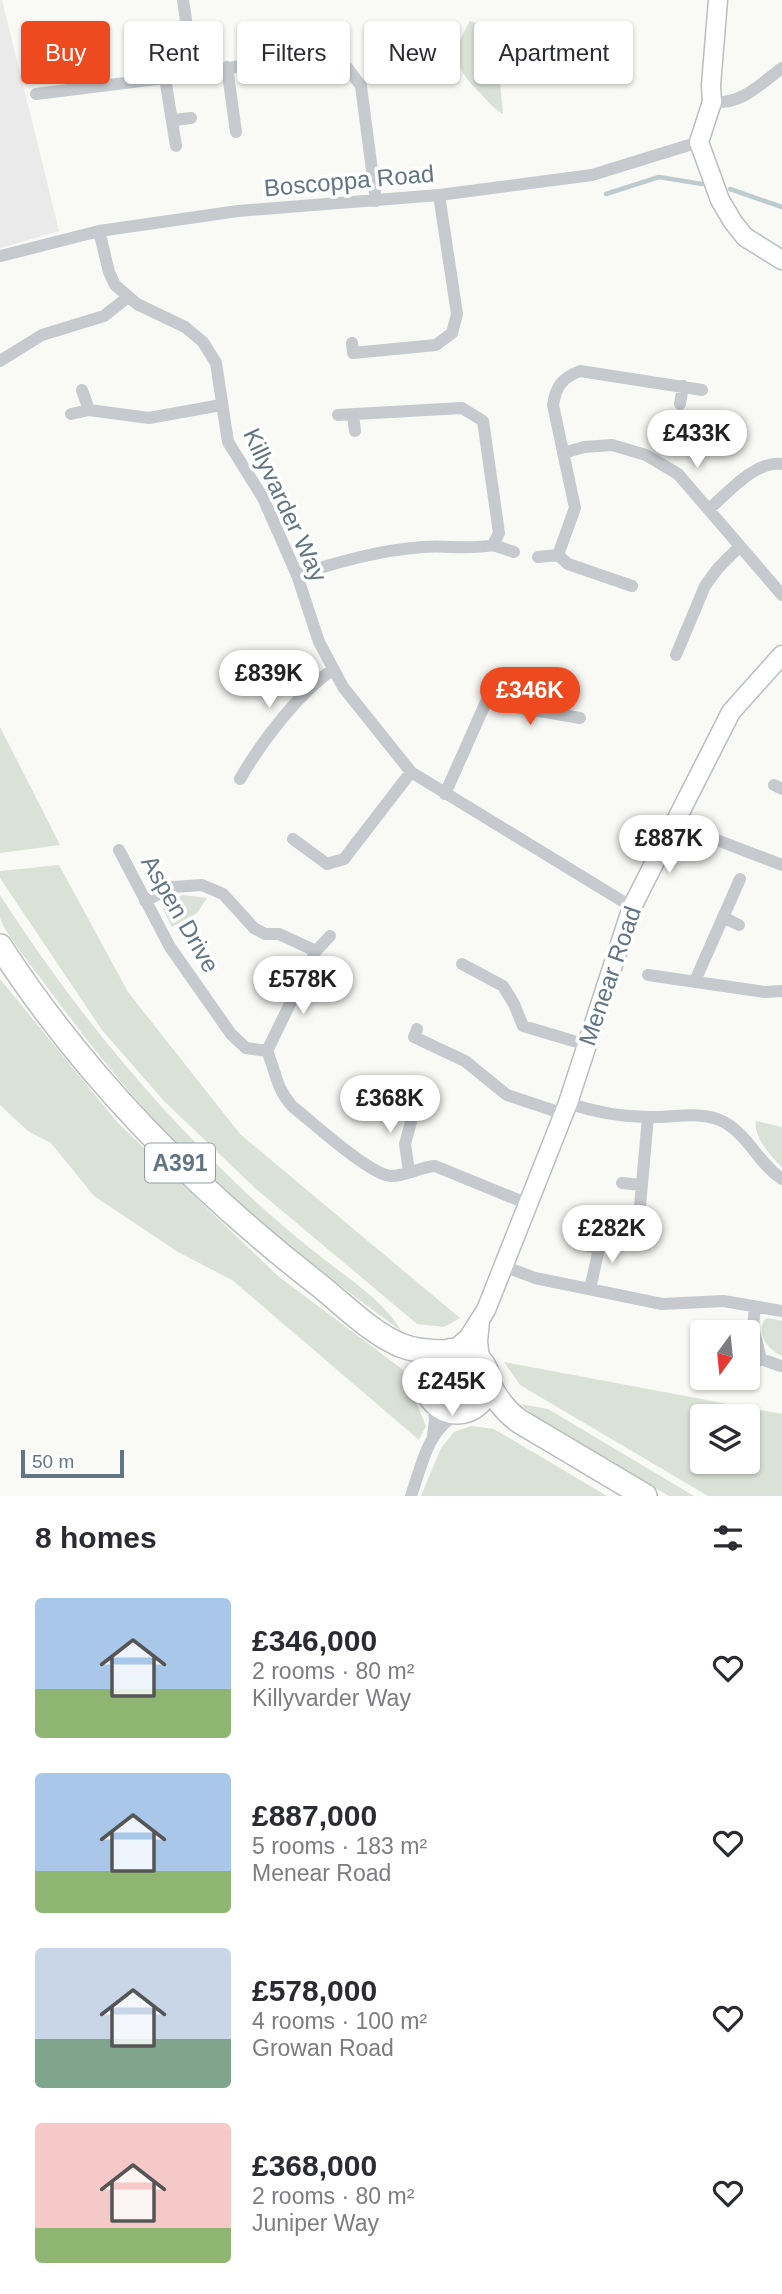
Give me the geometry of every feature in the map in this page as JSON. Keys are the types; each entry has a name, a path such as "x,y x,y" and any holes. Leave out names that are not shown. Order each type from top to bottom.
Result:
{"highway":[{"name":"A391","path":"0,946 23,983 78,1052 214,1199 295,1267 397,1344 421,1374 430,1394"},
{"name":"A391","path":"397,1344 430,1353 450,1352"},
{"path":"519,1421 503,1416 446,1410 430,1394 430,1366 434,1360 450,1352 468,1353 484,1371 493,1394 505,1410 645,1496"},
{"path":"465,1411 475,1406 484,1395 484,1371"}],"street":[{"path":"183,0 186,21"},
{"path":"718,0 712,102 699,142 720,200 733,222 745,237 782,260"},
{"path":"223,68 317,54 346,66 361,86 376,201"},
{"path":"227,67 225,112 236,132"},
{"path":"712,102 737,100 781,71"},
{"path":"36,94 124,83"},
{"path":"166,84 176,146"},
{"path":"174,120 191,118"},
{"name":"Boscoppa Road","path":"1,256 99,231 238,211 439,195 592,175 699,142"},
{"path":"352,343 353,353 392,350 436,345 452,334 457,314 439,195"},
{"name":"Killyvarder Way","path":"99,231 115,285 137,304 185,327 203,342 216,362 228,442 263,498 297,575 319,642 343,687 411,772 632,907"},
{"path":"0,362 42,335 104,316 128,297"},
{"path":"558,555 575,508 553,405 555,391 565,376 580,371 702,390"},
{"path":"680,404 683,386"},
{"path":"82,390 89,410"},
{"path":"71,414 89,410 149,418 221,405"},
{"path":"338,415 462,408 483,421 499,533 493,545"},
{"path":"353,415 355,431"},
{"path":"563,453 584,447 612,444 646,455 678,474 782,595"},
{"path":"709,509 750,474 773,463 782,464"},
{"path":"297,575 347,559 424,547 477,548 493,545 514,552"},
{"path":"676,655 705,586 740,546"},
{"path":"538,557 558,555 568,564 632,586"},
{"name":"Menear Road","path":"450,1352 468,1338 480,1321 503,1266 566,1108 632,907 731,712 782,655"},
{"path":"240,779 293,706 313,683 332,670"},
{"path":"445,794 486,702 580,718"},
{"path":"293,839 327,864 344,859 411,772"},
{"path":"673,823 782,865"},
{"name":"Aspen Drive","path":"119,850 170,947 235,1040 246,1048 267,1051"},
{"path":"695,981 740,879"},
{"path":"145,901 173,887 202,885 223,894 254,928 265,934 279,934 316,951"},
{"path":"723,917 739,925"},
{"path":"330,936 316,951 267,1051 278,1088 292,1106 380,1174 398,1175 435,1166 528,1204"},
{"path":"462,964 503,986 523,1026 587,1045"},
{"path":"648,975 765,992 782,991"},
{"path":"413,1038 465,1061 507,1095 566,1108 648,1117 693,1115 721,1121 740,1133 782,1179"},
{"path":"409,1171 405,1144 417,1100"},
{"path":"640,1206 648,1117"},
{"path":"622,1183 641,1185"},
{"path":"590,1289 602,1235"},
{"path":"583,1245 599,1248"},
{"path":"503,1266 535,1278 662,1304 723,1301 782,1311"},
{"path":"755,1307 753,1327 761,1359 781,1366"},
{"name":"Menear Road","path":"480,1321 478,1341 484,1371"},
{"path":"411,1496 433,1436 435,1421 430,1394"},
{"path":"433,1436 449,1418 465,1411"}],"shaded area":[{"path":"0,0 2,0 59,231 0,248"},
{"path":"470,21 474,22 474,84 500,84 503,114 492,106 461,69 460,43"},
{"path":"0,727 60,845 0,853"},
{"path":"59,865 128,992 240,1134 460,1318 444,1327 417,1324 255,1188 164,1101 102,1030 0,878 0,871"},
{"path":"0,895 82,1012 173,1119 261,1206 377,1301 402,1332 249,1212 160,1126 103,1060 14,943 2,924"},
{"path":"183,895 207,898 197,913 172,927 163,909 166,902"},
{"path":"0,979 117,1122 278,1276 402,1369 426,1426 419,1440 232,1280 178,1252 94,1196 51,1143 28,1131 0,1105"},
{"path":"756,1121 782,1127 782,1167 760,1140"},
{"path":"768,1318 782,1321 782,1356 768,1346 763,1336 762,1326"},
{"path":"504,1362 729,1404 690,1404 690,1474 760,1474 760,1410 782,1414 782,1496 708,1496 520,1385"},
{"path":"520,1404 548,1409 694,1496 669,1496 537,1418"},
{"path":"471,1426 494,1429 607,1496 421,1496 441,1448 454,1432"}],"waterway":[{"path":"606,194 659,177 702,184"},
{"path":"730,189 782,207"}]}
